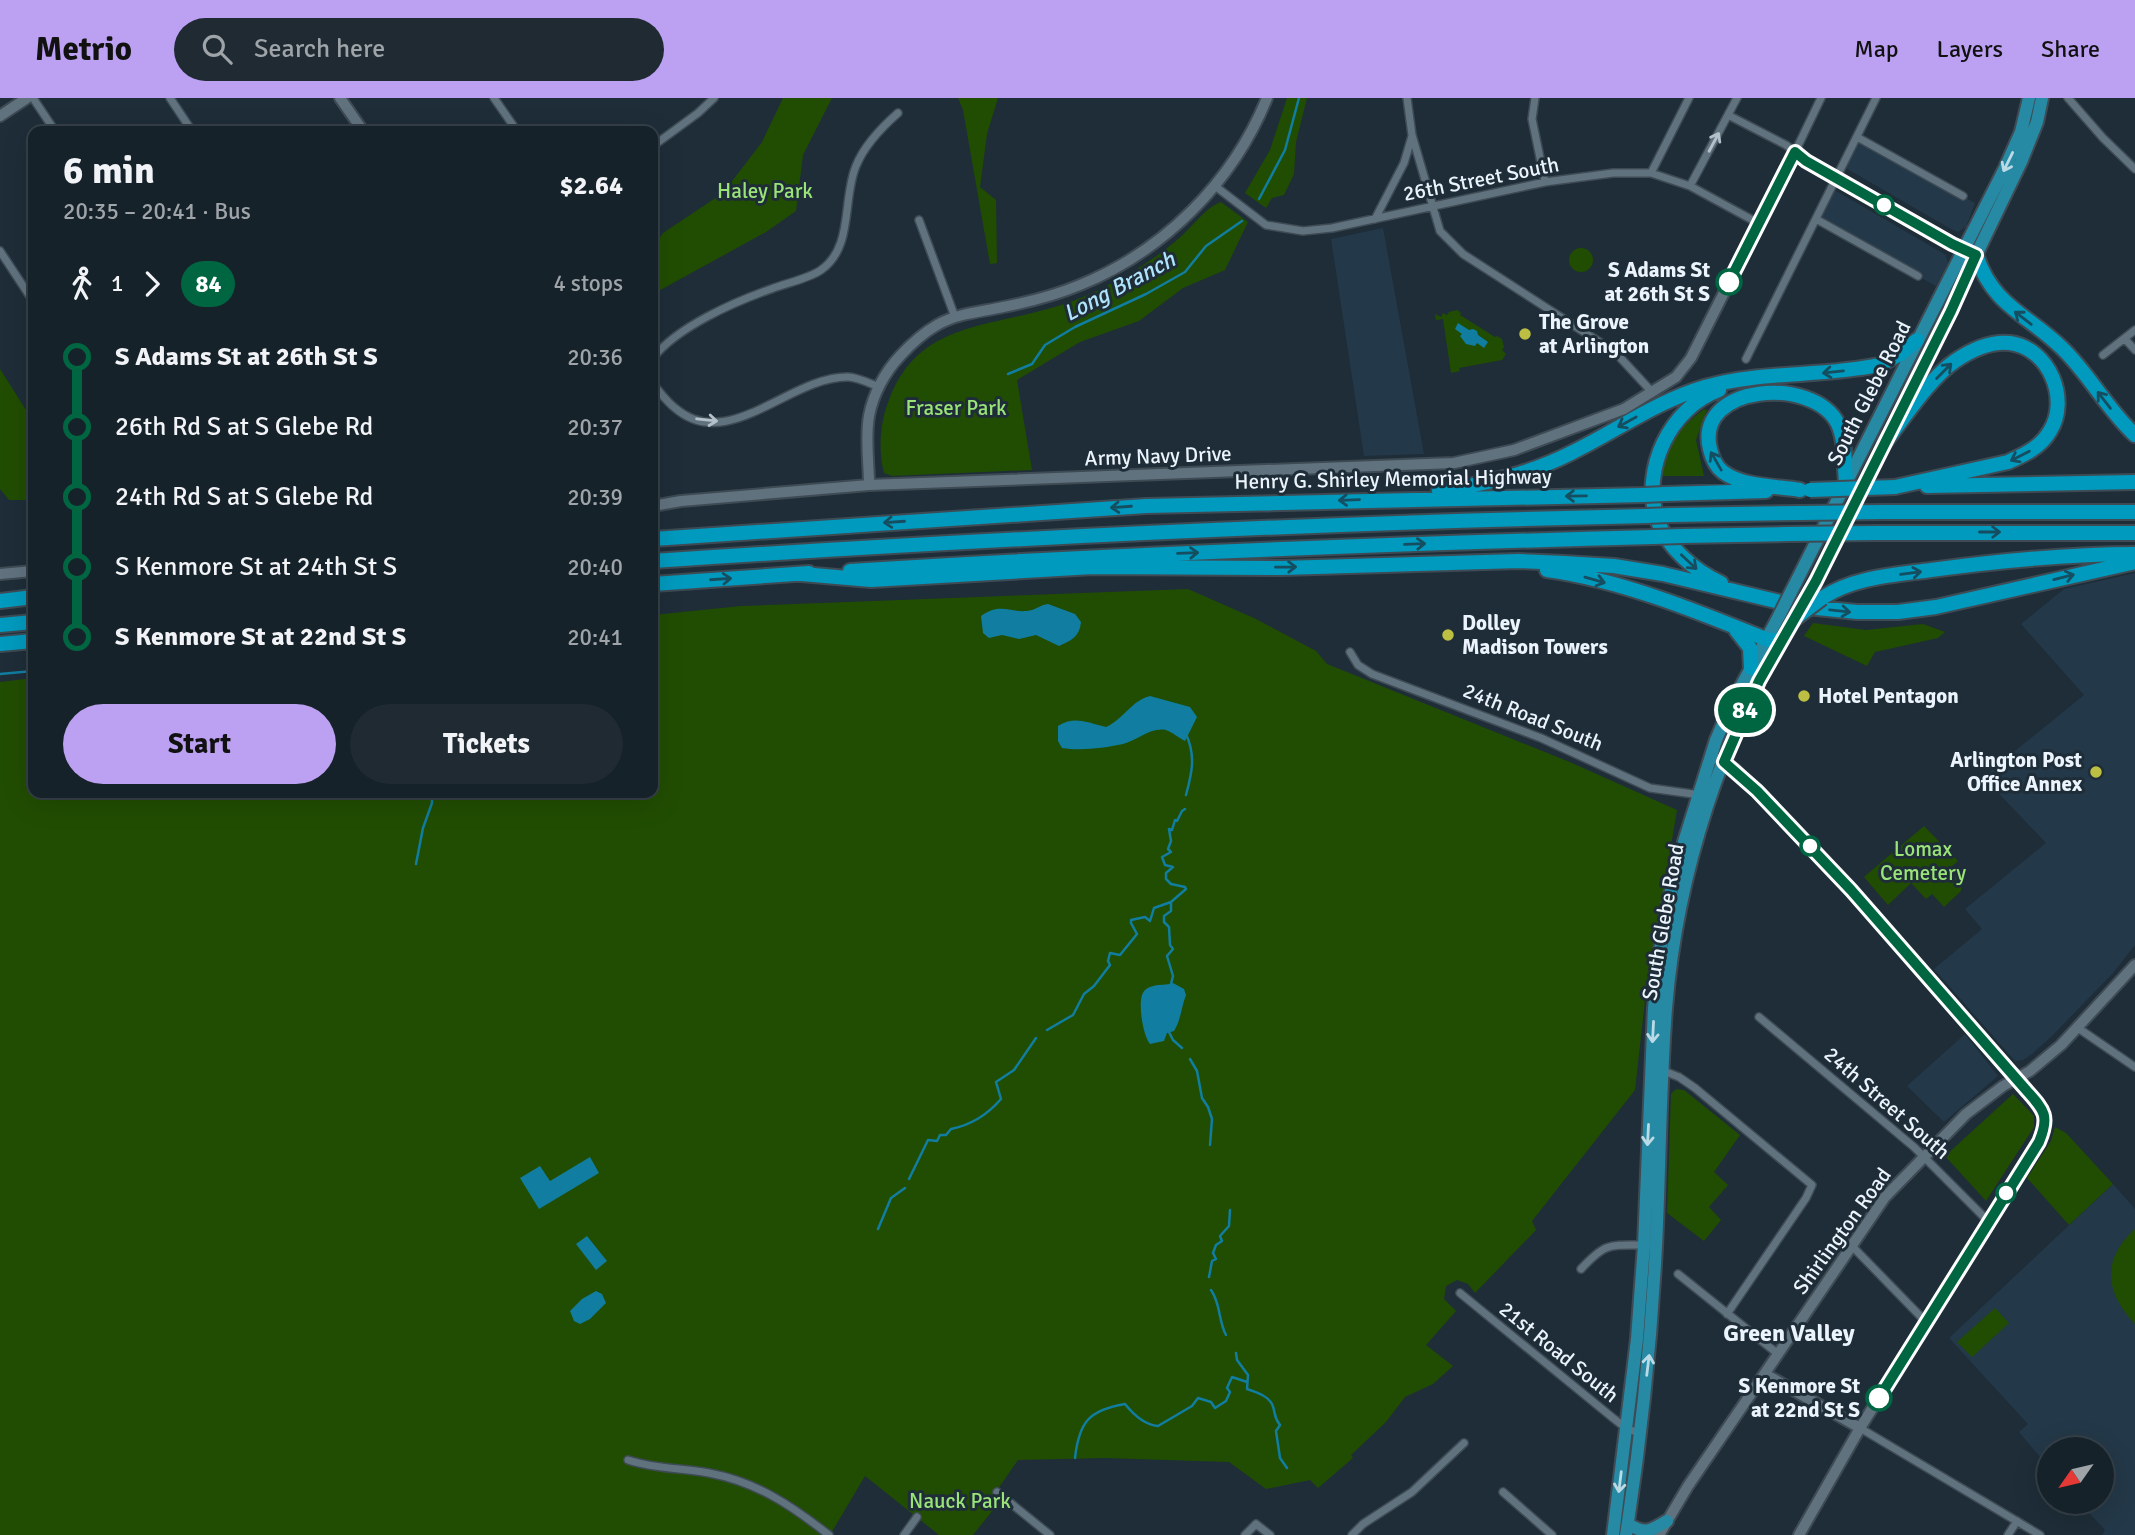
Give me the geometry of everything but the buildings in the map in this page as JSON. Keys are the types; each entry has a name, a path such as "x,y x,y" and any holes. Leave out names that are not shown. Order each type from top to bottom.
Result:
{"highway":[{"path":"1970,253 1997,296 2062,348 2135,435"},
{"path":"1377,500 1464,487 1540,468 1676,397 1705,387 1879,365 1900,354 1917,340"},
{"path":"1885,442 1934,380 1953,362 1982,347 2010,343 2024,347 2038,356 2056,384 2059,400 2057,416 2050,431 2025,455 2008,462 1895,487"},
{"path":"1747,380 1714,392 1684,415 1669,432 1658,454 1653,476 1657,520 1669,541 1697,570 1749,596"},
{"path":"1805,490 1746,481 1721,471 1713,460 1708,444 1709,429 1716,414 1739,399 1758,394 1796,394 1815,400 1829,412 1839,427 1844,448 1846,482"},
{"name":"Henry G. Shirley Memorial Highway","path":"658,539 1146,506 2135,482"},
{"path":"658,561 1093,534 1376,522 1800,513 2135,512"},
{"path":"658,584 1183,553 1681,536 2135,533"},
{"path":"1786,618 1815,597 1849,584 1896,575 2031,559 2135,554"},
{"path":"802,574 871,580 1093,567 1282,568 1519,561 1614,566 1663,574 1749,596 1809,607 1857,612 1898,612 1980,598 2135,562"},
{"path":"1454,563 1522,567 1571,574 1673,603 1774,640"},
{"path":"0,601 28,598"},
{"path":"0,625 28,622"},
{"path":"1733,626 1749,645 1751,668"},
{"path":"0,644 28,641"}],"main road":[{"name":"South Glebe Road","path":"1815,597 1885,442 1951,311 1970,253 2021,132 2029,98"},
{"name":"South Glebe Road","path":"1627,1529 1637,1339 1650,1246 1659,956 1670,895 1705,795 1724,762 1774,640 1786,618 1790,594 1917,340 1970,253 2029,143 2042,98"},
{"name":"South Glebe Road","path":"1705,795 1710,756 1731,705 1751,668 1774,640"},
{"name":"South Glebe Road","path":"1613,1535 1633,1431"},
{"path":"1627,1529 1648,1532 1667,1521"}],"street":[{"path":"0,116 27,98"},
{"path":"33,98 52,126"},
{"path":"170,98 189,126"},
{"path":"340,98 360,126"},
{"path":"494,98 514,126"},
{"path":"658,142 714,98"},
{"path":"869,485 869,417 879,387 891,366 914,341 936,325 955,317 1042,298 1081,285 1111,270 1164,235 1188,215 1215,186 1240,151 1267,98"},
{"path":"1408,98 1412,135 1440,231 1463,254 1615,352 1652,392"},
{"path":"1535,98 1532,119 1545,182"},
{"path":"1651,173 1689,98"},
{"path":"1690,186 1737,98"},
{"path":"1795,152 1821,98"},
{"path":"1746,359 1876,98"},
{"name":"South Glebe Road","path":"2021,132 2022,98"},
{"path":"2068,98 2135,169"},
{"path":"658,354 693,325 746,298 821,270 836,252 845,229 849,192 856,166 882,127 898,113"},
{"path":"1728,115 1786,145 1836,178 1970,253"},
{"path":"1375,219 1404,163 1412,135"},
{"path":"1857,137 1964,197"},
{"name":"Army Navy Drive","path":"658,505 869,485 1454,463 1514,450 1624,409 1676,377 1691,358 1795,152"},
{"name":"26th Street South","path":"1215,186 1266,225 1303,231 1332,228 1545,182 1613,173 1651,173 1690,186 1758,223"},
{"path":"1816,219 1918,276"},
{"path":"919,220 955,317"},
{"path":"0,251 28,293"},
{"path":"2103,355 2135,330"},
{"path":"2125,339 2135,350"},
{"path":"658,390 674,408 706,423 740,419 781,397 821,381 849,377 879,387"},
{"path":"0,575 28,572"},
{"name":"24th Road South","path":"1350,652 1359,665 1371,674 1541,738 1650,788 1705,795"},
{"path":"1710,756 1740,774 1851,890 2017,1079 2043,1111 2045,1128 2039,1142 1860,1428 1799,1535"},
{"name":"Shirlington Road","path":"1659,1535 1885,1197 1966,1114 2003,1086 2039,1065 2078,1028 2135,965"},
{"name":"24th Street South","path":"1759,1017 1924,1156 1988,1220"},
{"path":"2078,1028 2135,1067"},
{"path":"1657,1069 1695,1088 1812,1185 1727,1314"},
{"path":"1852,1245 1926,1322"},
{"path":"1581,1269 1602,1248 1650,1246"},
{"path":"1678,1274 1778,1354"},
{"name":"21st Road South","path":"1460,1293 1633,1431"},
{"path":"1765,1374 2040,1535"},
{"path":"1352,1535 1363,1524 1412,1492 1464,1443"},
{"path":"628,1460 711,1473 747,1483 794,1507 829,1535"},
{"path":"997,1492 1050,1535"},
{"path":"1503,1492 1552,1535"},
{"path":"904,1535 918,1517"},
{"path":"1652,1535 1667,1521"},
{"path":"2008,1535 2017,1521"},
{"path":"1245,1535 1256,1524 1270,1535"}],"shaded area":[{"path":"1857,137 1975,203 1966,227 1958,232 1951,229 1842,166"},
{"path":"1831,188 1946,255 1948,263 1936,286 1816,219"},
{"path":"1383,228 1424,454 1364,456 1331,239"},
{"path":"2135,573 2135,945 2113,973 2052,1036 2032,1054 2023,1060 2015,1061 1934,969 1982,929 1965,909 2046,843 1983,777 2084,695 2021,624 2064,589"},
{"path":"1965,1034 1998,1076 1944,1122 1907,1086"},
{"path":"2113,1184 2135,1209 2135,1535 2102,1535 2105,1530 2090,1514 2114,1514 2114,1437 2037,1437 2037,1454 2019,1432 2028,1424 1949,1338"}],"green space":[{"name":"Haley Park","path":"783,98 832,98 803,155 796,211 766,232 658,291 658,240 663,233 723,193 762,142"},
{"path":"958,98 998,98 987,134 980,187 996,200 997,263 990,264 963,110"},
{"path":"1287,98 1307,98 1296,142 1294,174 1284,195 1272,198 1266,208 1245,193 1270,150"},
{"name":"Fraser Park","path":"1221,202 1248,222 1225,270 1183,288 1139,321 1080,342 1017,380 1032,470 892,476 884,473 881,436 889,400 900,377 914,359 930,346 969,328 1055,307 1101,289 1161,252 1209,209"},
{"path":"1581,248 1590,251 1593,260 1590,269 1581,272 1572,269 1569,260 1572,251"},
{"path":"1457,310 1460,315 1502,339 1502,350 1506,354 1502,360 1459,368 1460,371 1451,373 1443,319 1436,320 1435,314 1441,317 1443,313 1447,315"},
{"path":"0,369 28,413 28,500 9,500 0,489"},
{"path":"1704,409 1707,410 1696,440 1704,476 1660,476 1675,438 1687,423"},
{"name":"Nauck Park","path":"1188,589 1254,618 1316,651 1327,664 1572,763 1677,810 1645,1001 1635,1090 1532,1221 1536,1230 1475,1293 1468,1284 1457,1280 1446,1286 1444,1299 1456,1311 1426,1345 1453,1366 1433,1384 1405,1397 1386,1422 1351,1455 1353,1458 1318,1488 1310,1480 1266,1489 1229,1462 1104,1458 1018,1460 991,1499 997,1505 973,1535 939,1535 865,1476 830,1535 0,1535 0,682 28,679 28,798 658,798 658,614 741,606"},
{"path":"1813,623 1866,630 1923,624 1945,632 1938,638 1875,652 1867,666 1804,636"},
{"name":"Lomax Cemetery","path":"1924,826 1958,861 1951,867 1962,882 1961,891 1944,907 1932,894 1926,899 1911,883 1888,905 1864,877"},
{"path":"1676,1089 1684,1090 1740,1135 1714,1172 1728,1185 1709,1207 1721,1220 1704,1241 1667,1213 1671,1094"},
{"path":"2013,1094 2034,1116 2034,1127 1986,1201 1945,1156"},
{"path":"2055,1127 2066,1133 2113,1184 2069,1225 2027,1178 2051,1141"},
{"path":"2135,1229 2135,1324 2118,1300 2111,1276 2116,1252"},
{"path":"1995,1308 2009,1323 1972,1357 1957,1342"}],"water":[{"path":"1458,323 1469,330 1477,331 1478,335 1488,342 1484,348 1477,343 1475,346 1466,344 1460,336 1462,334 1455,329"},
{"path":"1048,604 1075,614 1081,622 1077,634 1059,646 1036,635 1019,639 1002,635 989,638 983,633 981,616 988,612 995,609 1025,611"},
{"path":"1150,696 1190,707 1197,717 1185,741 1166,730 1160,730 1123,744 1100,748 1062,748 1058,741 1058,726 1064,723 1082,721 1106,727 1138,701"},
{"path":"1173,983 1184,989 1186,995 1178,1023 1174,1031 1167,1033 1164,1041 1150,1044 1142,1017 1142,994 1151,986"},
{"path":"590,1157 599,1173 539,1209 520,1178 540,1166 550,1181"},
{"path":"587,1236 607,1261 596,1270 576,1244"},
{"path":"596,1291 602,1294 606,1303 590,1319 580,1324 574,1321 570,1311 582,1299"}],"waterway":[{"name":"Long Branch","path":"1259,199 1285,150 1299,98"},
{"name":"Long Branch","path":"1008,374 1032,364 1045,345 1075,327 1146,294 1185,272 1206,246 1242,221"},
{"path":"0,674 28,671"},
{"path":"1186,734 1192,764 1186,795"},
{"path":"416,864 432,798"},
{"path":"1171,984 1173,976 1167,956 1173,949 1164,916 1171,911 1171,902 1186,889 1171,884 1166,879 1166,873 1173,867 1165,865 1162,857 1171,852 1168,849 1171,841 1169,829 1172,830 1175,820 1177,821 1185,809"},
{"path":"1047,1030 1073,1015 1084,994 1094,986 1110,965 1110,953 1120,955 1137,934 1131,920 1145,917 1150,921 1154,908 1171,902"},
{"path":"1169,1032 1182,1048"},
{"path":"909,1179 928,1140 937,1141 940,1135 946,1135 951,1129 979,1118 1001,1099 996,1082 1014,1070 1036,1038"},
{"path":"1190,1059 1197,1071 1202,1098 1212,1119 1210,1145"},
{"path":"878,1229 891,1198 905,1188"},
{"path":"1209,1277 1212,1261 1216,1259 1213,1253 1216,1245 1222,1241 1220,1236 1229,1226 1230,1210"},
{"path":"1211,1290 1226,1335"},
{"path":"1236,1353 1237,1360 1248,1375 1247,1389 1264,1396 1272,1404 1280,1425 1276,1431 1280,1458 1287,1468"},
{"path":"1075,1458 1083,1427 1094,1414 1103,1410 1125,1404 1148,1424 1158,1426 1192,1406 1198,1398 1211,1402 1215,1408 1226,1401 1230,1392 1227,1388 1232,1377 1247,1382"}],"bus line":[{"name":"84","path":"1729,282 1795,152 1806,161 1963,251 1976,255 1951,311 1816,581 1759,681 1724,762 1757,791 1851,890 2039,1104 2045,1115 2045,1128 2039,1142 1879,1398"}],"place":[{"name":"S Adams St at 26th St S","path":"1729,282"},
{"name":"The Grove at Arlington","path":"1525,334"},
{"name":"Dolley Madison Towers","path":"1448,635"},
{"name":"Hotel Pentagon","path":"1804,696"},
{"name":"Arlington Post Office Annex","path":"2096,772"},
{"name":"S Kenmore St at 22nd St S","path":"1879,1398"}],"district":[{"name":"Green Valley","path":"1789,1333"}]}
